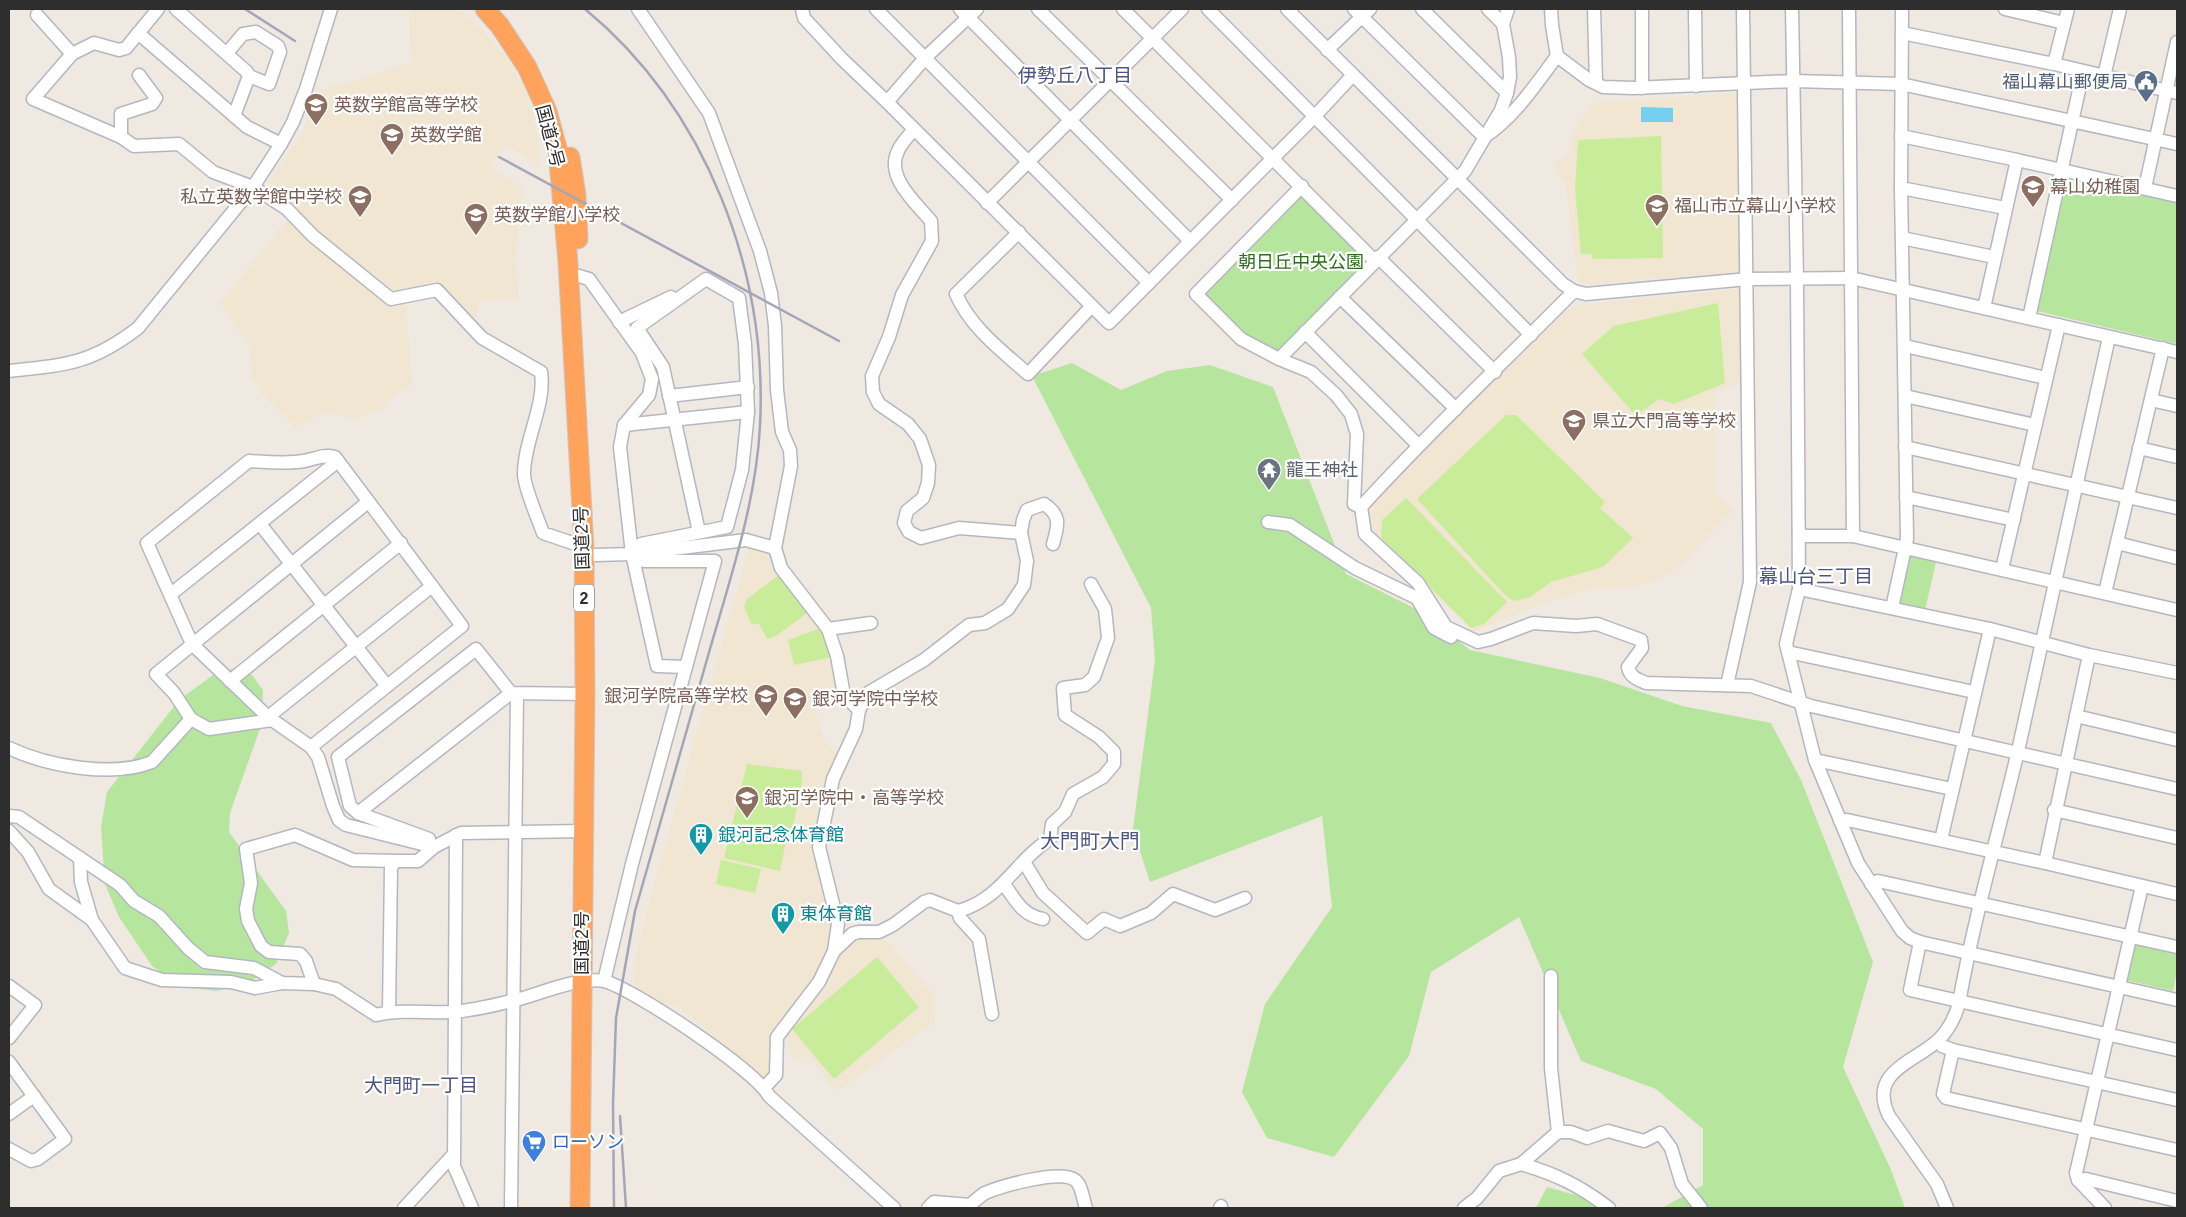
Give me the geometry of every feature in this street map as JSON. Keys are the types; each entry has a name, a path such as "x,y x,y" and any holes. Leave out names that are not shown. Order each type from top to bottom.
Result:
{"highway":[{"name":"国道2号","path":"485,9 500,26 527,67 547,111 558,151 568,263 589,551 597,694 590,1208"},
{"name":"国道2号","path":"499,9 536,62 557,107 569,150 576,195 589,551 583,831 593,981 580,1208"}],"street":[{"path":"158,9 126,48 119,50 94,43 72,54 33,99 122,137 134,146 179,144 213,172 253,187 287,209 313,236 391,299 437,290 482,338 541,372 543,384 529,435 523,476 543,533 589,551 632,554 746,540 775,548"},
{"path":"176,9 227,53 249,76 269,84 280,52 278,46 256,32 243,34 227,53"},
{"path":"9,371 76,363 116,344 138,328 253,187 281,144 293,122 306,89 331,9"},
{"path":"638,9 709,113 760,251 771,293 775,326 777,390 782,432 790,450 791,466 775,548 781,568 828,629 837,656 844,695 859,710"},
{"path":"802,9 804,18 842,59 1109,323 1274,158 1353,75"},
{"path":"876,9 926,57 1028,164 1148,283"},
{"path":"1038,9 1232,200"},
{"path":"1123,9 1494,372"},
{"path":"988,203 1182,9"},
{"path":"1208,9 1531,335"},
{"path":"1287,9 1563,284 1574,291 1586,294 1748,279 1852,278 2177,352"},
{"path":"1422,9 1507,93"},
{"path":"1488,9 1503,24"},
{"path":"1279,359 1465,171 1501,110 1507,93 1510,77 1509,57 1503,24 1508,9"},
{"path":"1484,137 1496,129 1532,90 1557,56 1552,25 1552,9"},
{"path":"1594,9 1596,83"},
{"path":"1642,9 1642,88"},
{"path":"1695,9 1696,86"},
{"path":"1727,685 1750,582 1748,279 1743,9"},
{"path":"1792,9 1798,279 1799,589 1786,644 1815,760 1858,863 1906,936 1920,942 1968,954 2177,1000"},
{"path":"1848,9 1853,536"},
{"path":"1892,608 1906,547 1905,346 1900,84 1902,9"},
{"path":"2005,9 2064,23"},
{"path":"2054,64 2068,9"},
{"path":"2104,76 2120,9"},
{"path":"1327,50 1362,11 1484,137"},
{"path":"887,102 968,12 1071,122 1190,241"},
{"path":"37,15 72,54"},
{"path":"1902,32 2054,64 2172,92"},
{"path":"138,33 247,127 281,144"},
{"path":"2145,188 2156,139 2172,92 2177,42"},
{"path":"1557,56 1603,87 1642,88 1794,81 1900,84 2072,123 2177,144"},
{"path":"2030,318 2083,72"},
{"path":"122,137 121,114 152,104 156,98 139,75"},
{"path":"234,116 249,76"},
{"path":"914,129 897,152 896,173 904,190 931,221 932,241 902,295 889,337 872,376 873,392 879,404 908,424 920,439 929,465 928,483 924,498 907,511 904,523 909,532 921,538 959,528 1021,533"},
{"path":"1901,136 2177,196"},
{"path":"1984,308 2016,160"},
{"path":"1302,186 1196,294 1241,339 1279,359 1311,372 1336,395 1352,414 1356,434 1354,504 1361,507"},
{"path":"1901,188 2005,208"},
{"path":"1018,232 956,294 964,312 989,339 1028,374 1091,307"},
{"path":"1902,238 1994,257"},
{"path":"579,276 589,279 642,353 652,379 649,395 624,425 620,448 632,554 657,666 686,667"},
{"path":"632,554 641,544 727,527 742,470 748,412 748,387 739,298 706,280 637,328 663,367 699,532"},
{"path":"1361,507 1418,445 1574,291"},
{"path":"620,322 673,295 678,299"},
{"path":"1340,296 1456,409"},
{"path":"2002,569 2059,324"},
{"path":"1305,332 1418,445"},
{"path":"1947,1208 1937,1184 1889,1116 1885,1107 1884,1097 1889,1078 1897,1068 1938,1041 1948,1028 1959,1000 1980,903 2017,754 2110,337"},
{"path":"1905,346 2046,378"},
{"path":"2105,593 2162,348"},
{"path":"669,396 748,387"},
{"path":"1905,396 2035,426"},
{"path":"2151,400 2177,406"},
{"path":"624,425 748,412"},
{"path":"1905,447 2024,472 2177,508"},
{"path":"2139,448 2177,457"},
{"path":"311,747 462,626 335,457 327,455 304,461 249,461 147,543 192,644 270,718 311,747 318,757 339,820 346,825 437,845"},
{"path":"170,594 338,461"},
{"path":"1906,497 2014,520"},
{"path":"368,502 156,674 174,693 191,720 209,729 270,718 432,586"},
{"path":"764,1088 776,1075 777,1037 819,982 834,951 838,924 820,847 833,779 856,729 859,710 868,693 924,660 969,626 985,623 1008,609 1024,585 1027,561 1021,533 1023,520 1028,510 1044,504 1055,511 1058,520 1053,544"},
{"path":"1361,507 1365,534 1418,584 1446,627 1478,642 1533,623 1576,626 1596,624 1641,640 1642,648 1628,667 1629,673 1646,683 1751,686 1800,703 2065,765 2177,789"},
{"path":"1268,522 1290,525 1355,568 1417,598 1434,628 1456,639 1472,639"},
{"path":"260,524 387,686"},
{"path":"1799,534 1806,536 1853,536 2177,610"},
{"path":"230,680 401,543"},
{"path":"2117,543 2177,558"},
{"path":"593,981 632,864 715,561 644,561 632,554"},
{"path":"834,951 852,934 858,932 879,932 893,925 924,902 930,900 958,911 979,902 1004,884 1035,849 1050,839 1052,824 1065,812 1073,794 1103,777 1114,764 1114,752 1099,736 1065,715 1063,688 1085,685 1094,677 1108,638 1105,609 1091,584"},
{"path":"1799,589 1990,629 2042,643 2177,673"},
{"path":"828,629 871,623"},
{"path":"1941,840 1990,629"},
{"path":"437,845 358,813 350,806 338,757 476,649 514,693 515,1000 511,1208"},
{"path":"1788,652 1974,692"},
{"path":"2044,863 2089,654"},
{"path":"358,813 514,693 585,694"},
{"path":"2076,716 2177,740"},
{"path":"9,748 29,758 55,764 104,769 144,766 152,762 191,720"},
{"path":"1815,760 1952,789"},
{"path":"2054,810 2177,838"},
{"path":"9,816 19,817 120,885 134,900 159,916 188,948 205,962 254,968 282,983"},
{"path":"1840,821 1846,820 1941,840 2177,894"},
{"path":"9,831 28,852 49,889 92,920"},
{"path":"314,984 306,961 300,954 269,952 261,946 248,921 246,909 251,883 246,849 295,835 353,860 418,860 437,845 456,835 583,831"},
{"path":"456,835 453,1155 455,1172 472,1208"},
{"path":"80,858 80,882 92,920 125,968 162,980 231,982 255,988 282,983 314,984 336,989 376,1015 389,1012 454,1012 515,1000 593,981 668,1015 764,1088 769,1096 894,1208"},
{"path":"389,1012 391,867 396,861"},
{"path":"1024,862 1043,892 1087,932 1104,919 1120,926 1152,913 1172,894 1215,910 1245,898"},
{"path":"1871,884 1878,881 2131,936 2177,948"},
{"path":"1004,884 1021,908 1031,917 1044,919"},
{"path":"2105,1208 2078,1180 2076,1173 2142,886"},
{"path":"958,911 960,918 979,939 992,1014"},
{"path":"1920,942 1910,990 2177,1050"},
{"path":"1551,976 1552,1068 1558,1132"},
{"path":"9,986 35,1006 9,1038"},
{"path":"1938,1041 1942,1046 1953,1050 2177,1100"},
{"path":"1953,1050 1942,1094 1946,1098 2177,1150"},
{"path":"9,1062 65,1139 38,1159 31,1161 9,1149"},
{"path":"9,1114 34,1096"},
{"path":"1464,1208 1477,1198 1499,1171 1521,1164 1558,1132 1571,1132 1587,1138 1608,1131 1644,1141 1660,1133 1671,1148 1682,1184 1701,1208"},
{"path":"404,1208 453,1155"},
{"path":"1521,1164 1551,1173 1584,1189 1609,1208"},
{"path":"928,1208 934,1202 970,1205 983,1194 999,1188 1055,1175 1074,1179 1078,1183 1086,1208"},
{"path":"2078,1180 2086,1180 2177,1201"}],"shaded area":[{"name":"英数学館","path":"411,9 451,9 466,13 508,59 525,90 538,137 540,167 506,144 490,168 522,187 515,262 519,299 480,301 474,325 446,291 403,292 394,290 320,235 303,220 293,205 273,191 269,182 301,135 319,91 412,63 409,22"},
{"name":"福山市立幕山小学校","path":"1740,93 1745,268 1739,272 1592,284 1578,282 1566,185 1552,165 1572,151 1568,143 1591,103"},
{"path":"290,217 294,227 391,305 406,301 412,385 394,395 384,408 356,419 326,412 295,428 260,390 253,377 249,345 220,303"},
{"name":"県立大門高等学校","path":"1741,289 1745,381 1715,391 1715,493 1733,510 1679,568 1654,581 1631,588 1589,589 1552,600 1477,630 1472,630 1369,533 1366,514 1380,493 1565,312 1576,305"},
{"name":"銀河学院中・高等学校","path":"749,548 771,554 824,625 842,700 811,699 825,741 837,755 827,785 816,853 833,925 830,944 816,979 773,1031 772,1072 764,1081 739,1062 734,1054 677,1005 660,1002 634,985 636,955 650,899"},
{"path":"863,937 886,940 935,996 935,1022 837,1091 807,1054 796,1063 791,1055 787,1032 826,980 839,955 852,940"}],"green space":[{"path":"1661,136 1663,258 1593,259 1591,254 1581,254 1575,189 1578,140"},
{"path":"2069,176 2177,200 2177,344 2037,311 2047,260"},
{"name":"朝日丘中央公園","path":"1301,192 1370,262 1278,352 1242,334 1202,294"},
{"path":"1718,303 1725,383 1674,404 1660,399 1635,415 1582,354 1614,326"},
{"path":"1072,363 1121,390 1167,371 1210,365 1273,387 1346,574 1420,611 1470,650 1600,678 1682,706 1771,723 1801,780 1873,962 1843,1067 1891,1170 1905,1208 1662,1208 1703,1185 1703,1129 1656,1089 1581,1061 1519,917 1431,972 1409,1056 1334,1157 1267,1138 1242,1092 1265,1004 1332,907 1322,816 1150,882 1133,829 1155,660 1151,608 1032,376"},
{"path":"1506,415 1516,415 1605,502 1600,508 1633,538 1603,567 1551,582 1530,597 1514,601 1504,594 1417,499"},
{"path":"1406,498 1507,602 1484,624 1471,628 1381,538 1382,520"},
{"path":"1909,555 1936,562 1925,610 1899,604"},
{"path":"779,575 807,613 776,636 767,639 759,623 752,625 744,607 747,599"},
{"path":"823,627 832,657 794,665 788,640"},
{"path":"232,669 252,675 263,690 262,723 230,813 229,832 286,911 289,933 276,964 250,982 217,991 183,987 152,966 119,917 105,884 101,827 107,792 179,700 213,675"},
{"path":"747,764 802,771 802,782 790,841 786,841 780,871 724,858"},
{"path":"721,860 761,869 755,893 716,884"},
{"path":"2131,936 2177,947 2177,971 2173,991 2122,979"},
{"path":"877,957 919,1007 834,1079 792,1029"},
{"path":"1547,1187 1621,1208 1536,1208"}],"water":[{"path":"1641,107 1673,108 1673,122 1641,122"}],"railway":[{"path":"245,9 295,41"},
{"path":"585,9 628,49 665,95 696,144 721,197 740,252 753,310 760,368 758,454 748,511 635,911 616,1018 613,1104 614,1208"},
{"path":"499,157 839,341"},
{"path":"620,1116 626,1208"}],"place":[{"name":"福山幕山郵便局","path":"2146,103"},
{"name":"英数学館高等学校","path":"316,126"},
{"name":"英数学館","path":"392,156"},
{"name":"幕山幼稚園","path":"2033,208"},
{"name":"私立英数学館中学校","path":"360,218"},
{"name":"福山市立幕山小学校","path":"1657,227"},
{"name":"英数学館小学校","path":"476,236"},
{"name":"県立大門高等学校","path":"1574,442"},
{"name":"龍王神社","path":"1269,491"},
{"name":"銀河学院高等学校","path":"766,717"},
{"name":"銀河学院中学校","path":"795,720"},
{"name":"銀河学院中・高等学校","path":"747,819"},
{"name":"銀河記念体育館","path":"701,856"},
{"name":"東体育館","path":"783,935"},
{"name":"ローソン","path":"534,1163"}],"district":[{"name":"伊勢丘八丁目","path":"1075,75"},
{"name":"幕山台三丁目","path":"1816,576"},
{"name":"大門町大門","path":"1090,841"},
{"name":"大門町一丁目","path":"421,1085"}]}
